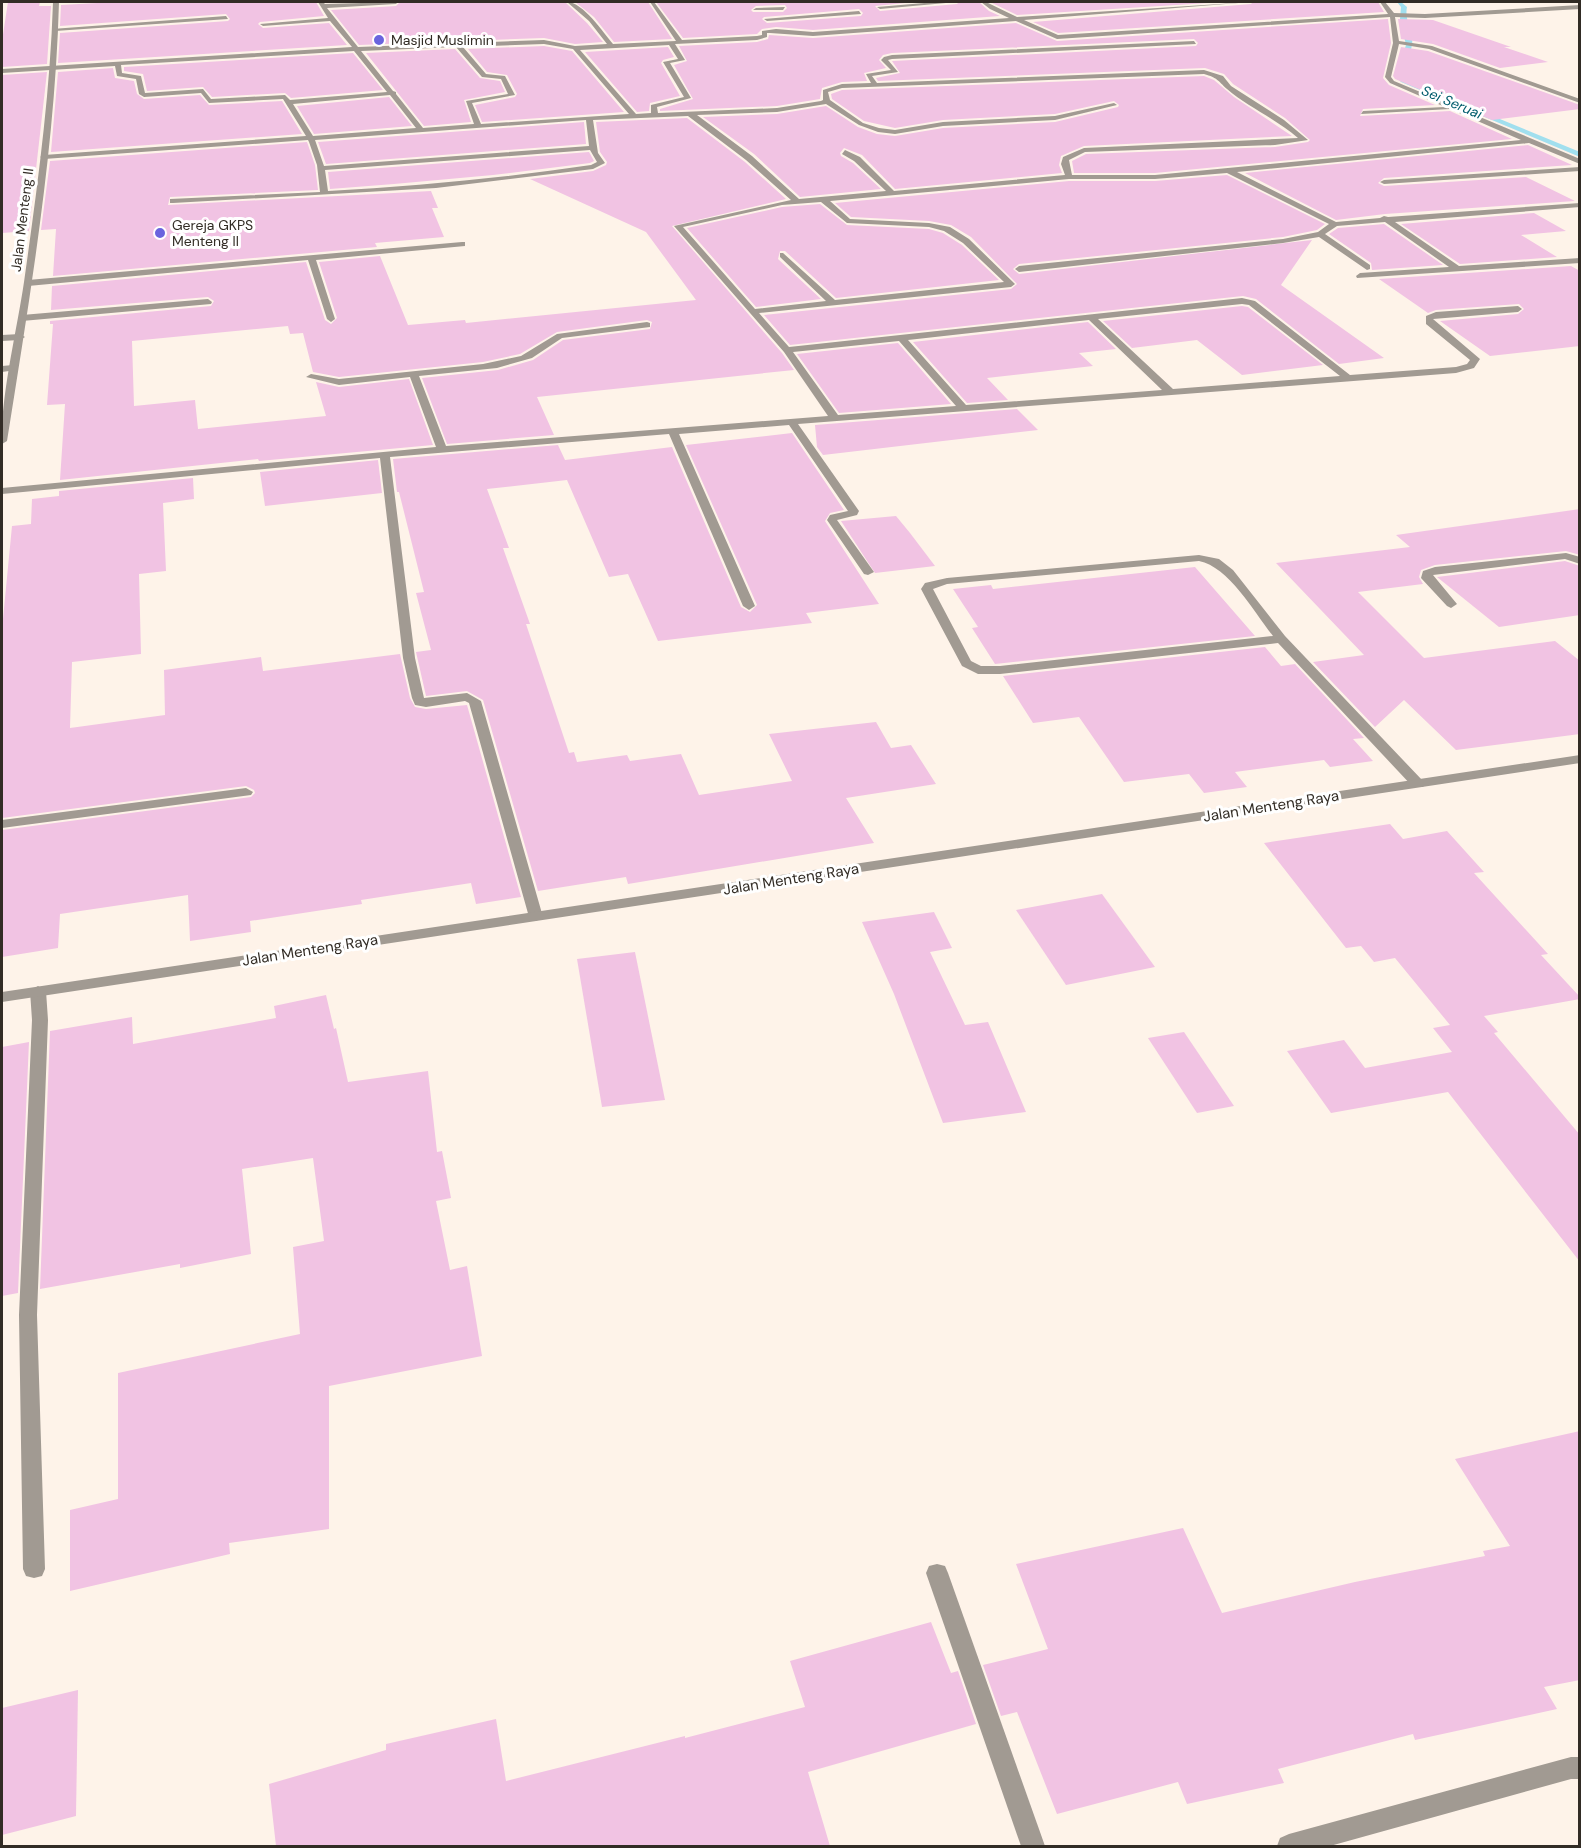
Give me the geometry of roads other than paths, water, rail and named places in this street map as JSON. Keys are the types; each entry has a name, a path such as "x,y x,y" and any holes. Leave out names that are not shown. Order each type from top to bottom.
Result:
{"street":[{"name":"Jalan Menteng II","path":"2,441 28,283 44,157 54,68 56,2"},
{"path":"322,4 396,2"},
{"path":"569,2 591,20 611,46"},
{"path":"652,2 680,42"},
{"path":"748,2 780,30"},
{"path":"880,7 954,2"},
{"path":"983,2 1057,36 1073,48"},
{"path":"2,71 457,44 543,42 575,48 671,43 756,38 765,36 764,32 780,30 813,34 1248,2"},
{"path":"1382,2 1395,15 1400,42 1389,69 1388,77 1392,82 1450,109 1580,162"},
{"path":"1508,2 1529,9"},
{"path":"322,4 422,131"},
{"path":"1057,36 1395,15 1580,7"},
{"path":"756,10 789,8"},
{"path":"767,19 859,13"},
{"path":"55,29 226,18"},
{"path":"263,24 332,19"},
{"path":"1400,42 1418,44 1580,101"},
{"path":"655,114 653,106 688,98 666,62 682,60 671,43"},
{"path":"876,85 868,75 896,71 885,63 886,57 1194,43"},
{"path":"457,44 484,76 503,77 512,96 473,99 468,102 479,127"},
{"path":"575,48 633,115"},
{"path":"118,64 119,75 139,77 144,95 203,91 209,100 285,97 313,139 323,168 324,194"},
{"path":"1069,177 1065,164 1066,159 1084,150 1299,142 1304,139 1282,121 1229,87 1221,77 1204,72 842,86 825,91 827,101 868,127 895,132 943,124 1055,118 1114,105"},
{"path":"288,102 394,93"},
{"path":"44,157 633,115 777,110 812,106 827,101"},
{"path":"1363,113 1450,109"},
{"path":"689,113 749,158 797,201"},
{"path":"173,201 324,194 501,181 593,167 601,163 593,148 589,118"},
{"path":"834,417 787,350 756,311 678,226 797,201 1069,177 1155,177 1528,141"},
{"path":"323,168 593,148"},
{"path":"845,152 857,159 892,193"},
{"path":"1384,182 1580,169"},
{"path":"1228,171 1335,224"},
{"path":"756,311 1008,286 1012,283 952,231 929,225 847,221 823,199"},
{"path":"1019,269 1283,241 1320,234 1335,224 1384,218 1580,205"},
{"path":"1384,218 1455,267"},
{"path":"1320,234 1367,267"},
{"path":"28,283 462,244"},
{"path":"783,255 833,303"},
{"path":"311,258 331,319"},
{"path":"1360,276 1455,267 1580,260"},
{"path":"787,350 1246,301 1349,380"},
{"path":"22,318 208,302"},
{"path":"2,491 442,448 1456,370 1471,366 1475,359 1429,322 1429,318 1436,315 1518,309"},
{"path":"1091,317 1170,392"},
{"path":"311,376 339,382 516,360 536,353 553,338 560,336 647,325"},
{"path":"2,338 20,337"},
{"path":"901,337 962,407"},
{"path":"2,369 13,368"},
{"path":"413,374 442,448"},
{"path":"791,421 854,511 834,517 832,520 868,572"},
{"path":"673,431 749,606"},
{"path":"385,454 409,658 418,698 420,702 426,703 467,697 475,702 536,917"},
{"path":"1451,604 1427,578 1427,573 1435,570 1566,556 1580,561"},
{"path":"1281,639 1000,670 978,670 966,663 927,589 929,585 947,580 1208,559 1221,564 1281,639 1418,784"},
{"name":"Jalan Menteng Raya","path":"2,997 1580,759"},
{"path":"2,824 246,792"},
{"path":"34,1569 28,1315 40,1020 38,991"},
{"path":"937,1573 1033,1846"},
{"path":"1289,1846 1571,1768 1580,1768"}],"waterway":[{"name":"Sei Seruai","path":"1399,2 1404,7 1403,19 1409,41 1401,69 1400,78 1403,81 1580,155"}],"place":[{"name":"Masjid Muslimin","path":"379,40"},
{"name":"Gereja GKPS Menteng ll","path":"160,233"}]}
